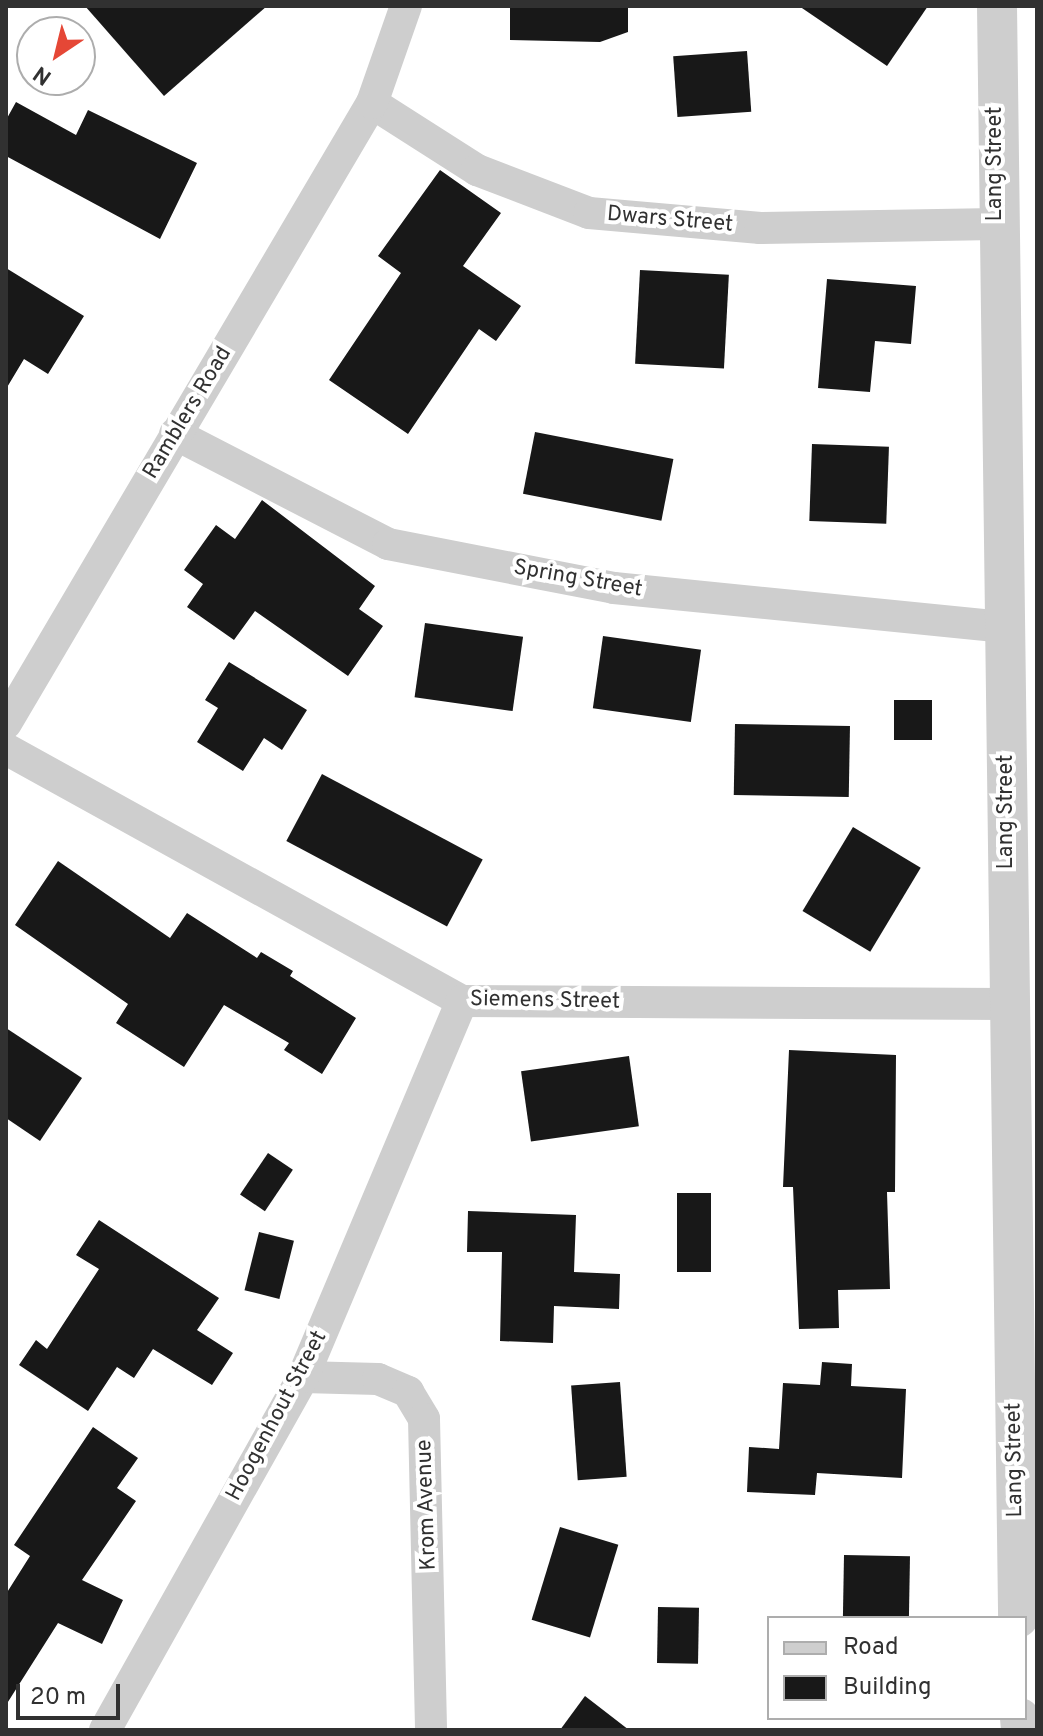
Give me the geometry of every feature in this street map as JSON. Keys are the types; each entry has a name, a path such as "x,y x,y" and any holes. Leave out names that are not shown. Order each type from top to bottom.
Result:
{"street":[{"name":"Ramblers Road","path":"6,723 372,103 406,6"},
{"name":"Lang Street","path":"997,6 996,224 1008,627 1006,1004 1018,1616"},
{"name":"Dwars Street","path":"372,103 477,170 589,213 760,228 996,224"},
{"name":"Spring Street","path":"175,434 388,544 614,588 1008,627"},
{"name":"Siemens Street","path":"6,749 462,1001 1006,1004"},
{"name":"Hoogenhout Street","path":"105,1730 303,1377 462,1001"},
{"name":"Krom Avenue","path":"303,1377 378,1379 408,1392 424,1419 431,1730"}],"building":[{"path":"85,6 267,6 164,96"},
{"path":"510,6 628,6 628,32 600,42 510,40"},
{"path":"799,6 928,6 887,66"},
{"path":"747,51 751,112 677,117 673,56"},
{"path":"16,102 76,135 88,110 197,163 160,239 6,156 6,120"},
{"path":"440,170 501,213 463,266 521,306 496,341 479,329 408,434 329,380 401,273 378,256"},
{"path":"6,268 84,316 48,374 24,359 6,389"},
{"path":"640,270 729,275 724,369 635,364"},
{"path":"827,279 916,286 911,344 875,341 870,392 818,388"},
{"path":"535,432 673,459 661,521 523,494"},
{"path":"812,444 889,447 886,524 809,521"},
{"path":"262,500 375,586 359,609 383,626 348,676 255,611 234,640 187,607 203,584 184,570 216,525 235,539"},
{"path":"425,623 523,637 513,711 415,697"},
{"path":"603,636 701,650 691,722 593,708"},
{"path":"229,662 307,710 282,750 264,738 243,771 197,742 218,708 205,700"},
{"path":"894,700 932,700 932,740 894,740"},
{"path":"735,724 850,726 849,797 734,795"},
{"path":"322,774 483,859 447,927 286,841"},
{"path":"853,827 921,868 870,952 803,911"},
{"path":"58,861 170,938 187,913 257,958 261,952 293,971 290,976 356,1018 322,1074 284,1050 289,1043 224,1005 184,1067 116,1023 128,1004 15,925"},
{"path":"6,1028 82,1078 40,1141 6,1118"},
{"path":"789,1050 896,1055 895,1192 887,1192 890,1289 838,1290 839,1328 799,1329 793,1187 783,1187"},
{"path":"629,1056 639,1126 531,1141 521,1071"},
{"path":"268,1153 293,1170 265,1211 240,1194"},
{"path":"677,1193 711,1193 711,1272 677,1272"},
{"path":"468,1211 576,1215 574,1272 620,1274 619,1309 554,1306 553,1343 500,1341 502,1252 467,1252"},
{"path":"99,1220 219,1298 197,1330 233,1353 212,1385 153,1349 134,1378 117,1367 88,1411 19,1365 36,1340 47,1349 99,1269 76,1255"},
{"path":"259,1232 294,1241 279,1299 244,1290"},
{"path":"822,1362 852,1364 851,1386 906,1389 902,1478 817,1473 815,1495 747,1492 749,1447 779,1449 783,1383 820,1385"},
{"path":"620,1382 627,1477 578,1480 571,1385"},
{"path":"93,1427 138,1458 117,1488 136,1501 82,1580 123,1600 102,1644 58,1623 6,1705 6,1594 30,1556 14,1545"},
{"path":"560,1527 618,1545 590,1638 532,1620"},
{"path":"844,1555 910,1556 909,1616 843,1616"},
{"path":"658,1607 699,1608 698,1664 657,1663"},
{"path":"585,1696 629,1730 560,1730"}]}
